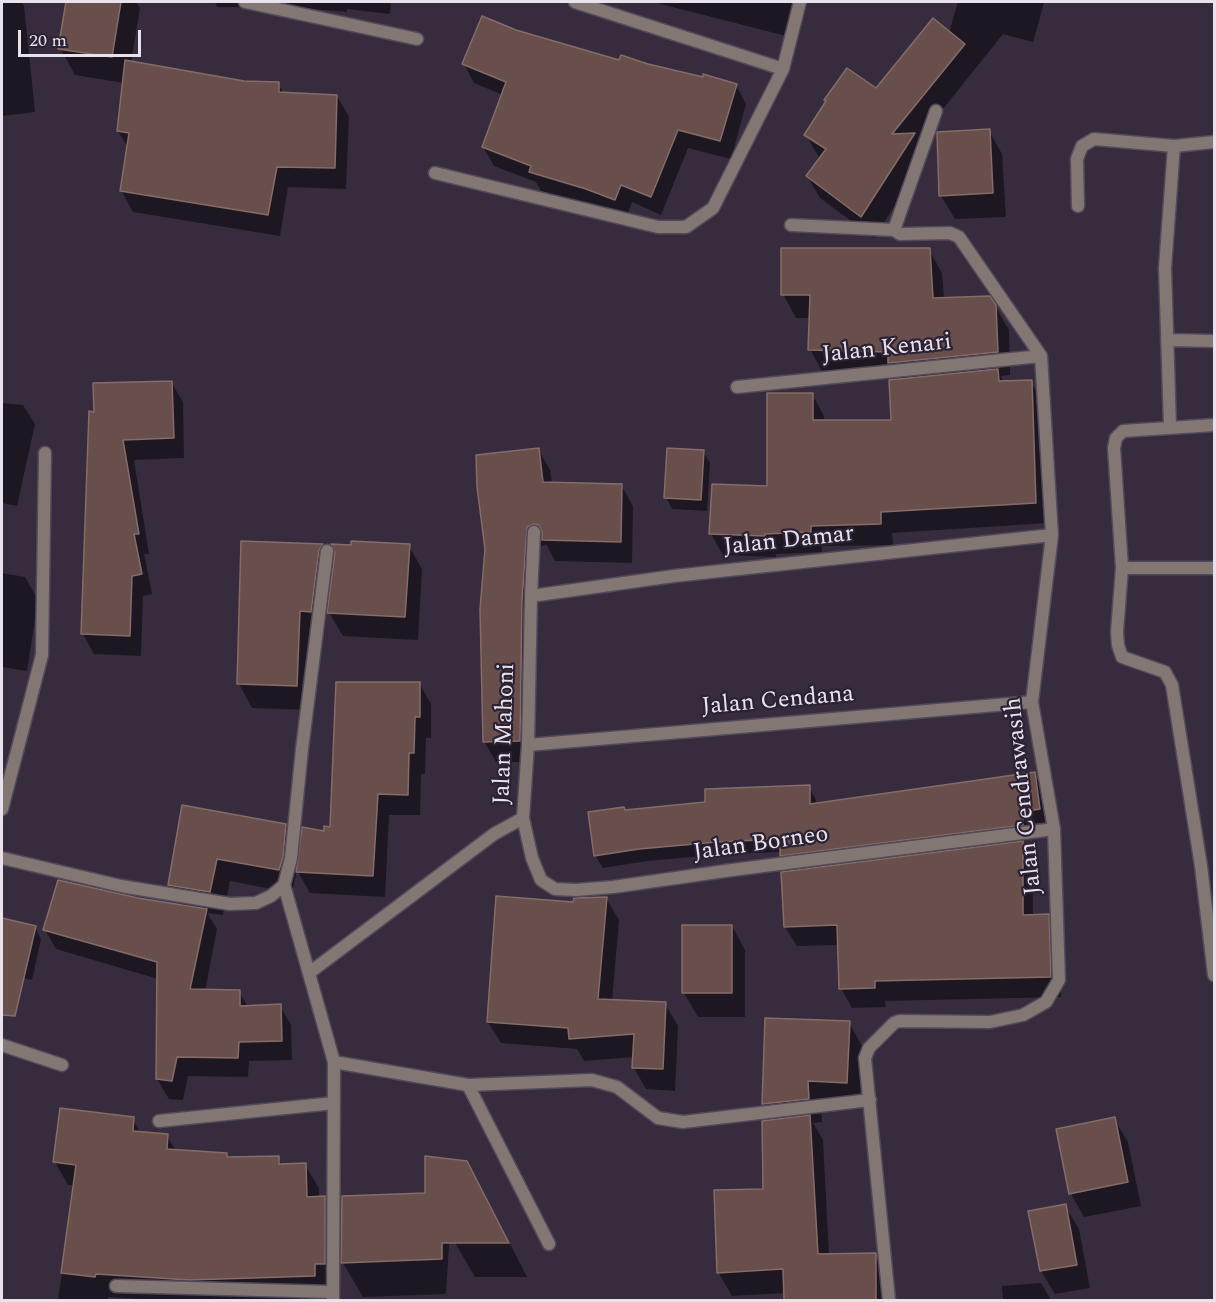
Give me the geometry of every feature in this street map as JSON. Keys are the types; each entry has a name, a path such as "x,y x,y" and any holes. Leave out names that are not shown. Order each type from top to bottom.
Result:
{"street":[{"path":"245,2 417,39"},
{"path":"575,2 783,69"},
{"path":"435,173 658,226 686,227 713,208 783,69 800,2"},
{"path":"894,230 936,111"},
{"path":"1077,206 1077,159 1082,146 1094,139 1174,146 1215,142"},
{"path":"1170,427 1165,268 1174,146"},
{"path":"791,225 894,230 900,234 950,233 956,235 1041,356"},
{"path":"1167,340 1215,341"},
{"name":"Jalan Kenari","path":"736,387 1041,356"},
{"name":"Jalan Cendrawasih","path":"889,1300 866,1056 869,1048 894,1023 899,1021 990,1022 1023,1015 1046,1002 1059,980 1054,829 1032,702 1052,535 1041,356"},
{"path":"1215,425 1123,431 1116,438 1114,470 1122,568 1117,632 1122,657 1165,672 1172,685 1201,866 1215,975"},
{"path":"2,808 42,655 45,453"},
{"name":"Jalan Mahoni","path":"309,973 494,834 524,818 534,532"},
{"name":"Jalan Damar","path":"531,597 674,576 1052,535"},
{"path":"116,1286 333,1296 334,1062 284,885 291,858 327,551"},
{"path":"1122,568 1215,568"},
{"name":"Jalan Cendana","path":"528,745 1032,702"},
{"name":"Jalan Borneo","path":"524,818 532,858 541,880 555,889 576,890 1054,829"},
{"path":"2,858 121,886 230,904 256,903 271,896 284,885"},
{"path":"2,1046 62,1065"},
{"path":"334,1062 468,1086 592,1080 618,1087 658,1118 683,1122 870,1100"},
{"path":"468,1086 549,1244"},
{"path":"159,1121 334,1103"}],"building":[{"path":"66,2 121,2 112,57 58,49"},
{"path":"482,16 516,30 619,60 621,55 648,64 703,77 703,74 737,84 720,141 678,130 651,197 621,185 615,200 529,172 531,166 482,147 506,82 462,64"},
{"path":"933,18 965,44 892,134 915,133 861,217 806,176 826,149 804,135 826,101 824,100 847,68 876,88"},
{"path":"125,60 244,81 279,82 279,92 337,95 335,168 277,167 268,215 120,191 129,133 117,131"},
{"path":"990,129 993,193 939,196 937,132"},
{"path":"781,248 930,248 933,298 990,296 996,305 998,352 888,363 888,352 808,350 810,295 781,295"},
{"path":"998,369 999,381 1032,380 1036,503 881,512 881,524 811,526 811,532 765,534 765,536 709,534 712,484 767,486 767,393 813,393 813,420 891,420 889,380"},
{"path":"172,381 174,438 123,440 139,534 134,534 142,574 132,576 130,636 81,634 89,411 94,412 93,383"},
{"path":"539,448 543,482 622,484 621,542 542,540 539,525 534,524 527,527 522,601 520,741 483,742 480,609 485,549 477,487 476,455"},
{"path":"667,448 704,450 701,500 664,498"},
{"path":"241,541 323,544 319,550 311,612 300,611 297,686 237,684"},
{"path":"351,541 410,544 405,617 327,613 335,552 331,544 351,545"},
{"path":"336,682 420,682 420,717 415,717 414,753 409,753 408,795 378,794 373,876 296,872 302,827 324,831 324,826 330,827"},
{"path":"1035,772 1040,809 1023,812 1023,825 780,856 780,839 639,849 594,856 588,812 624,807 625,810 705,802 705,789 810,785 810,804"},
{"path":"182,805 286,824 283,857 279,870 217,859 210,892 168,885"},
{"path":"1023,841 1023,915 1049,914 1051,977 875,981 875,988 839,989 837,925 784,927 781,872"},
{"path":"58,880 138,898 207,909 190,989 240,990 240,1006 281,1004 282,1041 239,1042 238,1058 177,1057 172,1081 156,1079 157,962 43,930"},
{"path":"496,896 573,902 574,898 607,897 598,999 666,1002 663,1069 632,1068 634,1034 569,1039 568,1028 487,1022"},
{"path":"2,918 36,926 15,1016 2,1015"},
{"path":"682,925 732,925 732,993 682,993"},
{"path":"765,1018 850,1021 847,1083 808,1081 809,1099 762,1104"},
{"path":"60,1108 134,1117 133,1131 168,1134 167,1149 227,1153 227,1157 279,1156 279,1164 306,1163 307,1197 325,1196 325,1264 315,1264 315,1276 189,1280 96,1274 95,1277 61,1273 76,1165 53,1162"},
{"path":"810,1115 818,1254 876,1253 876,1300 784,1300 783,1269 717,1273 714,1190 763,1189 762,1121"},
{"path":"1115,1117 1128,1182 1069,1194 1056,1129"},
{"path":"425,1156 467,1161 509,1243 442,1243 442,1259 341,1263 342,1196 425,1193"},
{"path":"1066,1204 1077,1265 1040,1271 1028,1211"}]}
